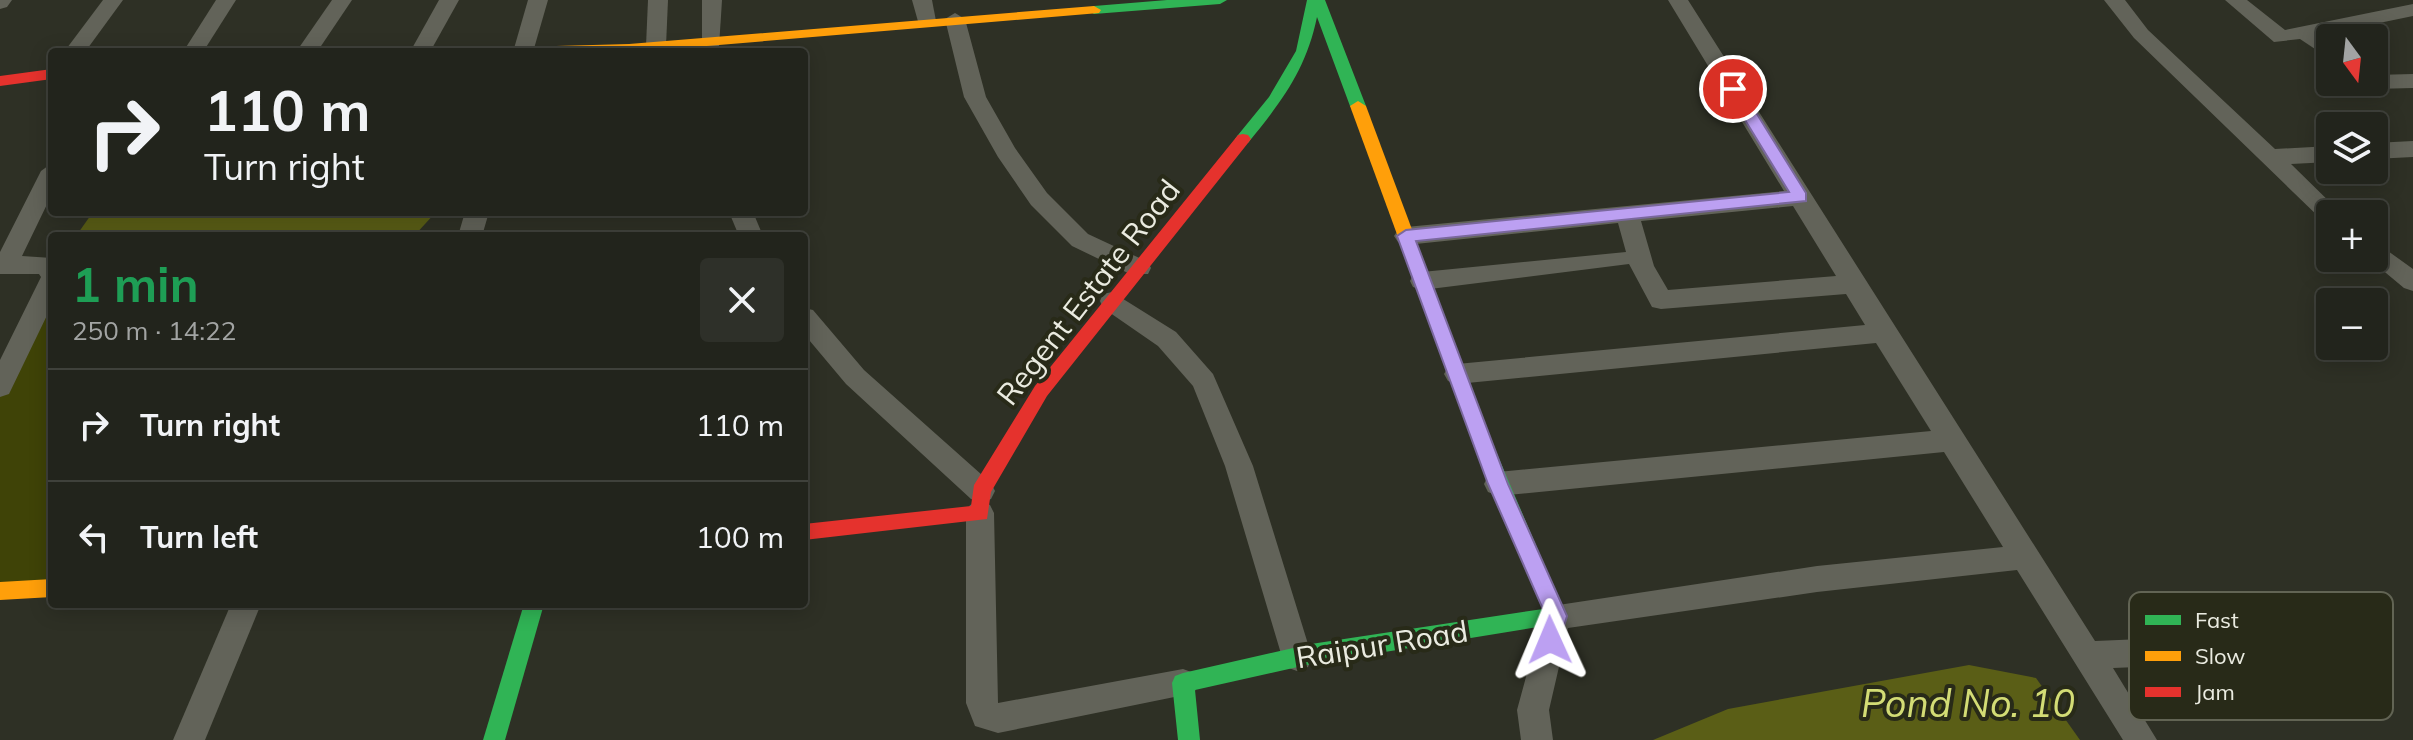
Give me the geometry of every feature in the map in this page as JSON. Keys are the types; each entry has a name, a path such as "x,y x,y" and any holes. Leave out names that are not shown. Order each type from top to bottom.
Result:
{"street":[{"path":"77,48 113,0"},
{"path":"196,48 226,0"},
{"path":"309,48 342,0"},
{"path":"422,48 449,0"},
{"path":"523,48 538,0"},
{"path":"656,46 658,0"},
{"path":"712,0 712,42"},
{"path":"922,0 926,21"},
{"path":"611,48 712,42 742,46 1036,6 1219,0"},
{"path":"1316,0 1498,484 1556,616 1533,710 1537,740"},
{"name":"Regent Estate Road","path":"980,502 1041,391 1275,100 1303,51 1316,0"},
{"path":"1678,0 1883,333 2141,740"},
{"path":"2114,0 2141,34 2316,201"},
{"path":"2235,0 2281,37 2413,10"},
{"path":"955,19 975,97 1006,152 1039,199 1080,240 1139,268"},
{"path":"2305,33 2316,41"},
{"path":"0,81 48,75"},
{"path":"2388,82 2413,81"},
{"path":"2388,150 2413,149"},
{"path":"2270,157 2316,155"},
{"path":"48,179 3,264 48,267"},
{"path":"1406,236 1800,197"},
{"path":"1627,214 1642,266 1661,300 1853,284"},
{"path":"1422,281 1620,259"},
{"path":"2388,261 2413,282"},
{"path":"0,387 48,285"},
{"path":"1112,301 1167,339 1204,381 1239,466 1297,657"},
{"path":"808,322 855,377 980,502 982,703 986,715 998,718 1183,683 1189,740"},
{"path":"1457,374 1883,333"},
{"path":"1498,484 1951,440"},
{"path":"808,531 980,502"},
{"path":"1556,616 1817,579 2025,557"},
{"path":"0,591 48,588"},
{"path":"189,740 244,608"},
{"path":"494,740 533,608"},
{"name":"Raipur Road","path":"1183,683 1297,657 1556,616"},
{"path":"2088,655 2129,653"}],"shaded area":[{"path":"45,310 48,310 48,581 0,584 0,384"}],"water":[{"path":"90,216 432,216 418,232 79,232"},
{"name":"Pond No. 10","path":"1969,665 2036,678 2080,740 1653,740 1728,709"}],"traffic: fast":[{"path":"1094,10 1220,0"},
{"path":"1243,139 1275,100 1303,51 1314,0"},
{"path":"1318,0 1358,106"},
{"path":"1189,740 1183,683 1311,654 1556,616 1477,428"},
{"path":"494,740 533,608"}],"traffic: slow":[{"path":"629,48 1094,10"},
{"path":"1358,106 1477,428"},
{"path":"0,591 48,588"}],"traffic: jam":[{"path":"0,81 48,75"},
{"path":"808,532 980,513 981,491 1041,391 1243,139"}],"route":[{"path":"1550,640 1556,616 1498,484 1406,236 1800,197 1733,89"}]}
